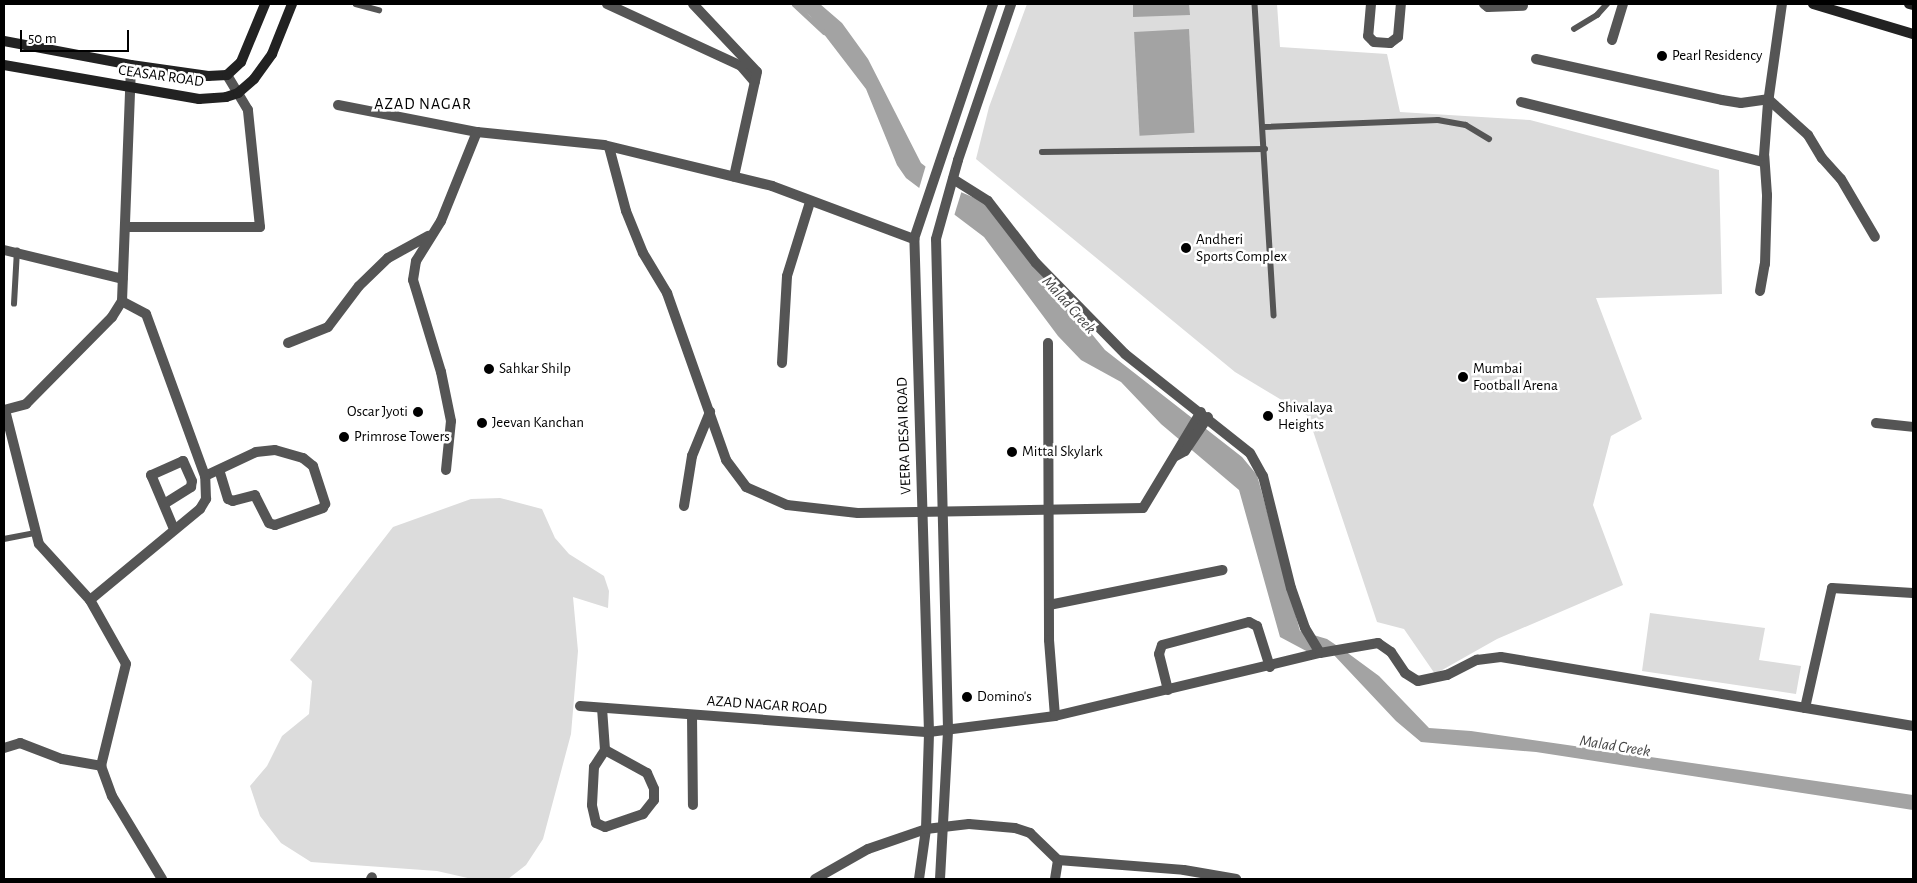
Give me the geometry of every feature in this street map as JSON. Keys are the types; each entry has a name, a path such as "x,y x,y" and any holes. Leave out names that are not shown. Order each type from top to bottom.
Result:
{"main road":[{"path":"227,75 241,62 265,4"},
{"path":"238,93 254,79 272,54 292,4"},
{"path":"1812,4 1913,34"},
{"path":"1909,4 1913,5"},
{"name":"CEASAR ROAD","path":"4,41 131,65 208,76 227,75"},
{"name":"CEASAR ROAD","path":"4,65 199,99 238,93"}],"street":[{"path":"607,4 741,66 755,82"},
{"path":"693,4 757,72 734,177"},
{"name":"VEERA DESAI ROAD","path":"920,879 926,829 929,732 914,239 938,162 994,4"},
{"path":"940,879 945,826 948,730 936,239 952,183 1011,4"},
{"path":"1371,4 1368,36 1374,42 1390,43 1398,37 1402,4"},
{"path":"1484,4 1488,7 1523,6"},
{"path":"1612,40 1623,4"},
{"path":"1760,291 1765,264 1764,162 1768,99 1782,4"},
{"path":"1536,59 1715,99 1741,103 1768,99"},
{"path":"131,65 122,300 112,317 26,404 4,410 39,544 90,600 126,664 101,766 112,796 162,879"},
{"path":"125,227 260,227 248,110 227,75"},
{"path":"1768,99 1808,135 1822,158 1841,179 1875,237"},
{"path":"1521,102 1764,162"},
{"path":"338,105 477,132 610,147 772,186 810,202 914,239"},
{"path":"446,470 449,412 413,280 416,261 429,236 441,221 477,132"},
{"path":"610,147 626,211 643,254 667,293 726,460 746,487 800,507 858,513 1143,508 1202,418"},
{"path":"952,183 988,201 1042,270 1125,354 1202,418 1250,453 1263,476 1291,588 1305,628 1320,653"},
{"path":"782,363 787,276 810,202"},
{"path":"288,343 328,327 359,286 388,258 429,236"},
{"path":"4,250 17,251 123,279"},
{"path":"90,600 200,509 206,499 205,476 146,314 122,300"},
{"path":"1048,343 1049,605 1055,716"},
{"path":"684,506 692,456 710,412"},
{"path":"1876,423 1913,427"},
{"path":"205,476 219,470 268,450 302,458 312,466 325,504 323,508 275,525 269,524 255,495 233,501 228,499 219,470"},
{"path":"164,504 191,488 192,481 183,461 151,475 174,529"},
{"path":"1049,605 1223,570"},
{"path":"1805,708 1832,588 1913,593"},
{"path":"1168,690 1159,654 1162,645 1249,622 1257,626 1270,667"},
{"name":"AZAD NAGAR ROAD","path":"580,706 929,732 1055,716 1270,667 1320,653 1378,643 1391,652 1405,674 1418,681 1439,678 1477,660 1500,657 1532,660 1913,726"},
{"path":"602,708 605,750 594,767 592,805 596,823 605,827 644,814 654,800 654,789 647,773 605,750"},
{"path":"692,714 693,806"},
{"path":"4,748 20,743 62,759 101,766"},
{"path":"815,879 868,849 926,829 969,824 1015,828 1030,833 1058,860 1184,870 1236,879"},
{"path":"1055,879 1058,860"}],"lane":[{"path":"356,4 379,10"},
{"path":"1255,4 1274,315"},
{"path":"1574,29 1597,15 1606,4"},
{"path":"1263,127 1438,120 1466,125 1489,139"},
{"path":"1042,152 1265,149"},
{"path":"14,304 17,251"},
{"path":"4,540 36,533"}],"shaded area":[{"path":"795,4 820,4 842,23 868,59 921,163 956,190 982,201 1105,350 1242,457 1257,475 1300,631 1327,639 1379,676 1429,728 1471,731 1913,795 1913,810 1536,752 1421,742 1396,721 1332,653 1310,653 1280,637 1239,490 1161,424 1121,382 1081,360 1058,336 984,237 906,178 897,165 866,89 810,16"},
{"path":"1027,4 1277,4 1280,47 1387,54 1400,112 1530,120 1719,170 1722,294 1596,298 1642,419 1611,436 1593,505 1623,585 1497,639 1435,674 1404,629 1377,622 1308,416 1235,372 976,159 989,107"},
{"path":"1133,4 1189,4 1190,15 1133,17"},
{"path":"1189,29 1194,133 1140,136 1134,32"},
{"path":"500,498 542,509 555,538 569,554 604,576 609,591 608,608 573,597 578,651 571,734 543,839 526,865 508,879 472,879 437,871 311,862 281,843 260,816 250,786 267,766 282,736 309,714 312,681 290,660 393,527 471,499"},
{"path":"1650,613 1765,628 1759,660 1801,666 1796,694 1642,671"}],"pier":[{"path":"926,165 962,190 954,216 918,192"}],"waterway":[{"name":"Malad Creek","path":"794,4 824,32"}],"place":[{"name":"Pearl Residency","path":"1662,56"},
{"name":"Andheri Sports Complex","path":"1186,248"},
{"name":"Sahkar Shilp","path":"489,369"},
{"name":"Mumbai Football Arena","path":"1463,377"},
{"name":"Oscar Jyoti","path":"418,412"},
{"name":"Shivalaya Heights","path":"1268,416"},
{"name":"Jeevan Kanchan","path":"482,423"},
{"name":"Primrose Towers","path":"344,437"},
{"name":"Mittal Skylark","path":"1012,452"},
{"name":"Domino's","path":"967,697"}],"district":[{"name":"AZAD NAGAR","path":"423,104"}]}
